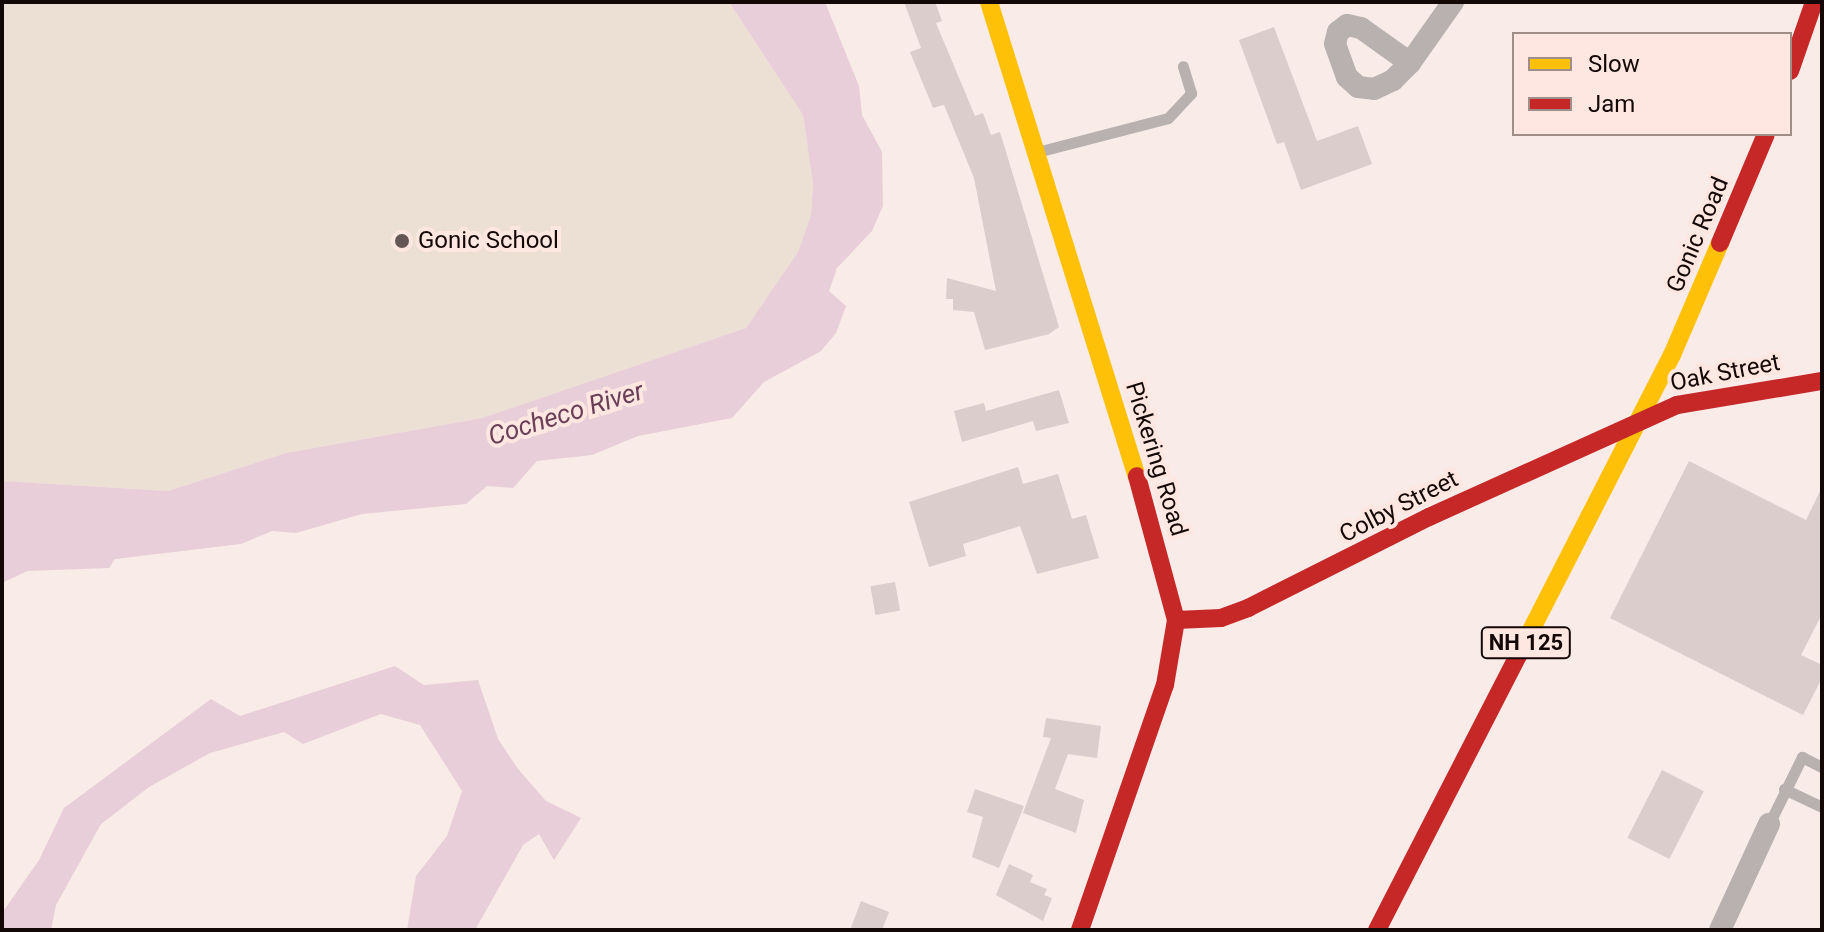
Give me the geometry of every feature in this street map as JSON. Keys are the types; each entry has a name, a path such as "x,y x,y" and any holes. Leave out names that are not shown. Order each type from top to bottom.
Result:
{"main road":[{"name":"Pickering Road","path":"989,2 1163,561 1176,620 1165,685 1080,930"},
{"path":"1792,65 1814,2"},
{"name":"Gonic Road","path":"1640,419 1672,355 1765,136"},
{"name":"Oak Street","path":"1640,419 1707,396 1822,381"},
{"name":"Colby Street","path":"1176,620 1221,618 1248,608 1640,419"},
{"name":"NH 125","path":"1377,930 1640,419"}],"street":[{"path":"1410,63 1453,2"},
{"path":"1720,930 1769,824"}],"lane":[{"path":"1036,152 1168,118 1191,93 1183,66"},
{"path":"1769,824 1802,757 1822,767"},
{"path":"1784,789 1822,807"}],"shaded area":[{"name":"Gonic School","path":"2,2 729,2 803,115 813,184 811,215 798,252 746,328 482,418 286,453 168,491 2,481"}],"water":[{"name":"Cocheco River","path":"729,2 825,2 859,86 862,115 882,152 883,206 872,231 837,268 829,291 846,306 836,333 821,351 764,382 732,418 638,436 592,455 537,461 513,488 487,486 466,504 362,514 296,533 272,531 241,544 115,559 109,568 27,571 2,583 2,481 168,491 286,453 482,418 746,328 798,252 811,215 813,184 803,115"},
{"path":"395,666 424,685 478,680 498,739 518,769 546,801 581,818 554,860 539,834 523,845 475,930 407,930 416,876 447,836 462,791 420,725 381,714 303,744 284,732 210,753 149,787 101,824 56,905 51,930 2,930 2,913 39,860 64,808 211,699 240,716"}],"building":[{"path":"904,2 935,2 942,21 936,23 975,116 983,113 991,135 1000,132 1059,327 1049,334 985,350 974,312 953,310 953,299 946,299 947,278 996,291 974,178 944,105 933,108 910,52 921,48"},
{"path":"1274,27 1317,141 1358,126 1372,164 1301,190 1284,142 1277,144 1239,40"},
{"path":"1059,390 1069,423 1036,431 1033,421 962,442 954,411 984,403 986,411"},
{"path":"1689,461 1806,520 1822,487 1822,614 1801,655 1822,665 1822,678 1803,715 1610,618"},
{"path":"1018,467 1023,484 1058,474 1072,519 1086,515 1099,558 1037,574 1020,526 963,544 966,556 929,567 909,502"},
{"path":"895,582 900,611 875,615 870,586"},
{"path":"1046,718 1101,726 1097,758 1068,754 1055,789 1084,800 1076,833 1023,813 1051,738 1043,737"},
{"path":"1662,770 1704,791 1669,859 1627,838"},
{"path":"975,789 1024,806 999,868 972,857 983,817 967,812"},
{"path":"1009,864 1033,875 1030,882 1047,889 1044,895 1052,898 1043,921 996,895"},
{"path":"861,901 889,912 882,930 850,930"}],"traffic: slow":[{"path":"989,2 1137,476"},
{"path":"1523,646 1672,355 1720,243"}],"traffic: jam":[{"path":"1792,65 1814,2"},
{"path":"1720,243 1765,136"},
{"path":"1176,620 1221,618 1248,608 1429,517 1677,405 1822,381"},
{"path":"1080,930 1165,685 1176,620 1137,476"},
{"path":"1377,930 1523,646"}],"place":[{"name":"Gonic School","path":"402,241"}]}
